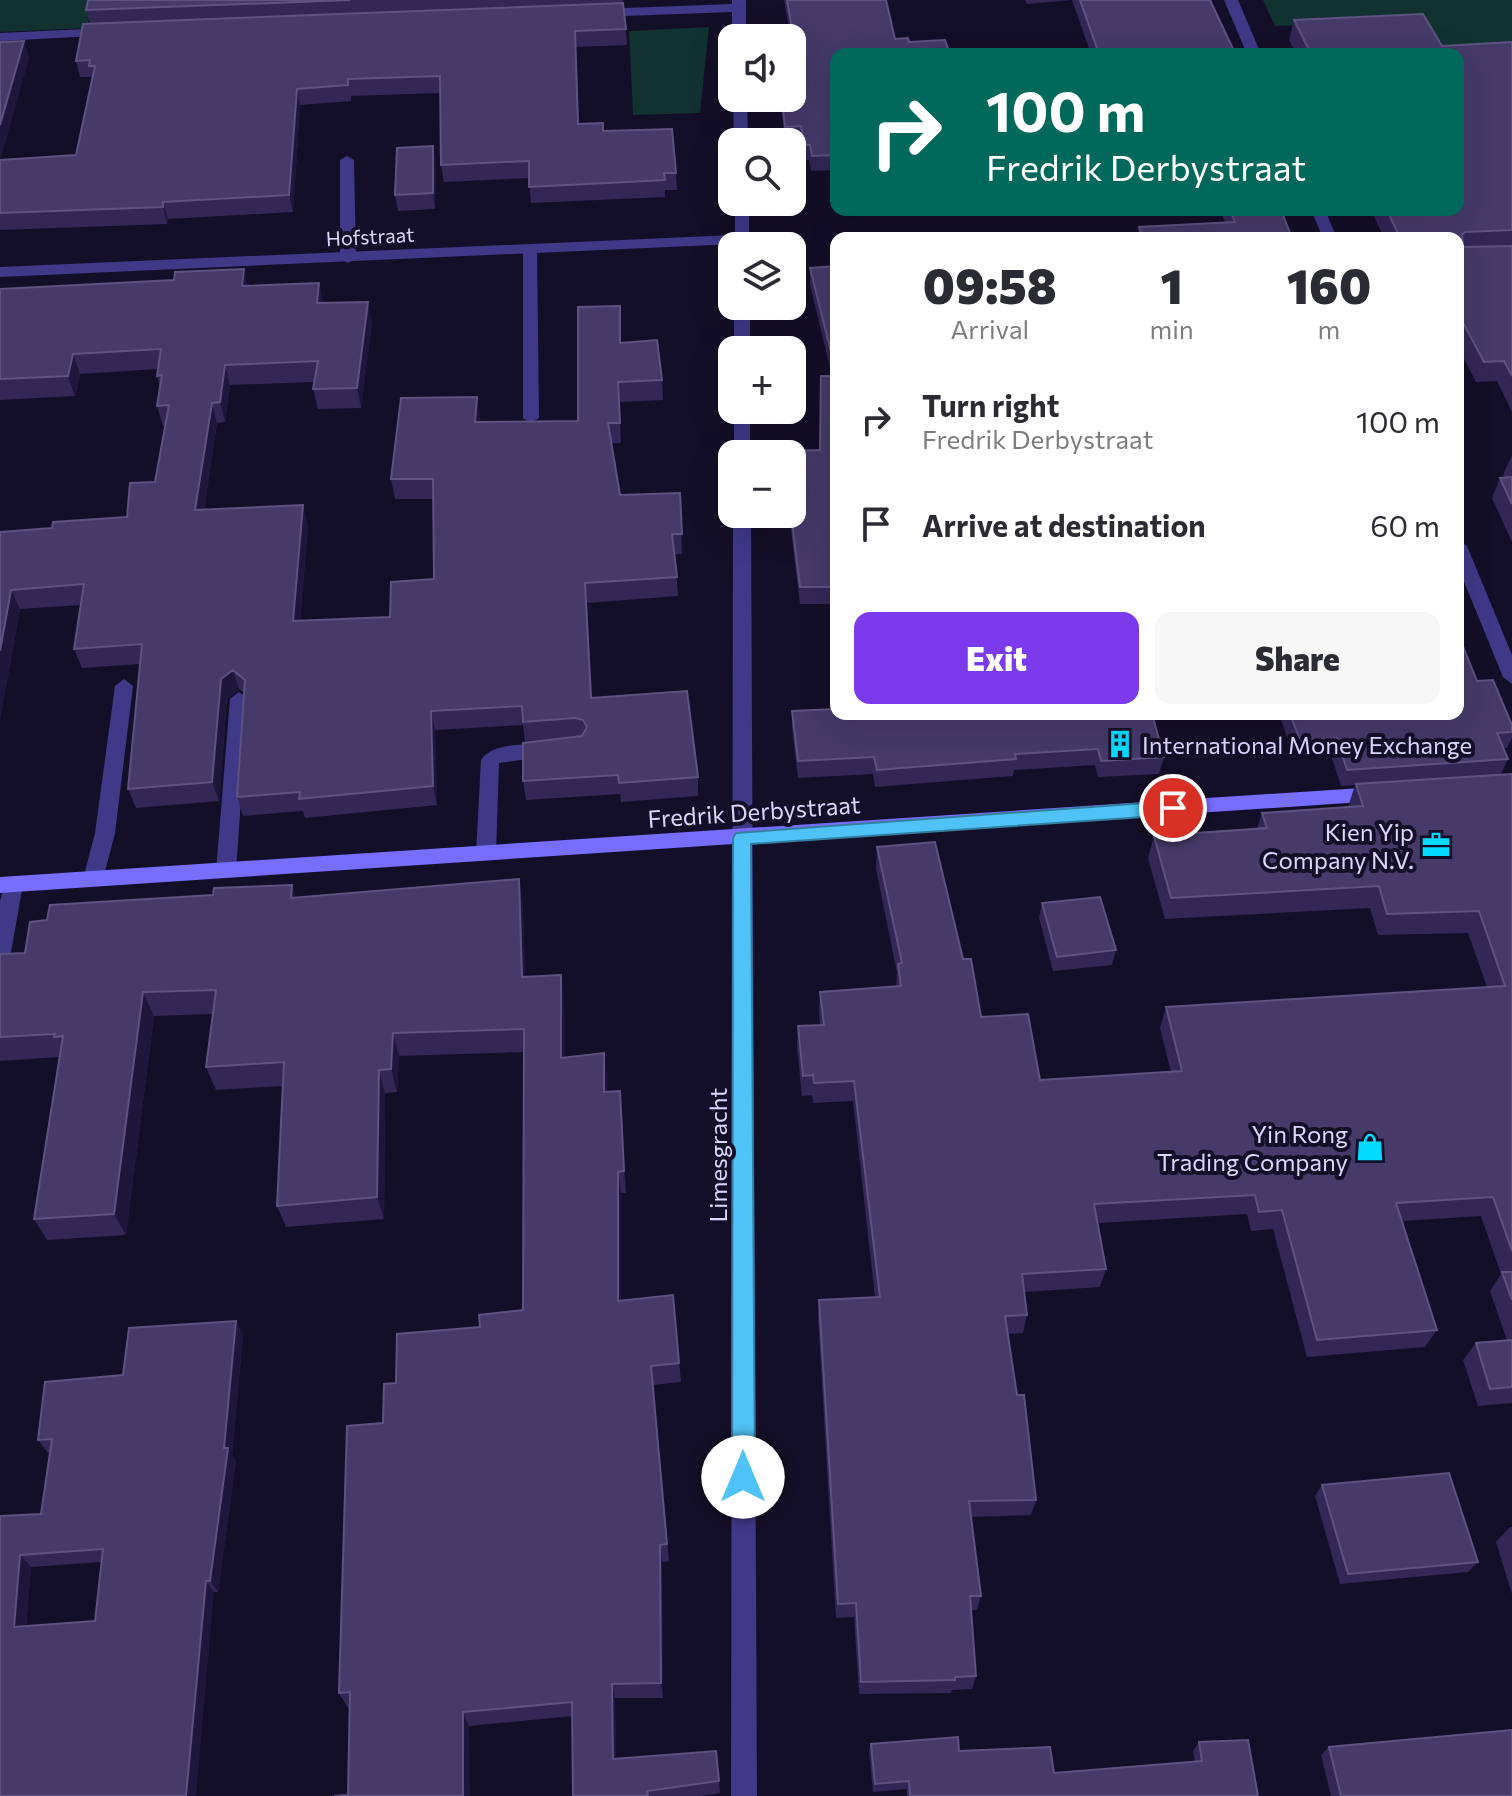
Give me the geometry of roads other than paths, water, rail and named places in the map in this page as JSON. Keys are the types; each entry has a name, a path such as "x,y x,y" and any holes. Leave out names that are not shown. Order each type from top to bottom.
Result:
{"main road":[{"name":"Fredrik Derbystraat","path":"6,885 1402,793"}],"street":[{"path":"1231,0 1251,48"},
{"path":"581,14 739,4"},
{"path":"0,37 126,32"},
{"path":"347,160 348,258"},
{"name":"Hofstraat","path":"0,272 718,243"},
{"path":"530,248 531,418"},
{"name":"Limesgracht","path":"742,528 744,1796"},
{"path":"1464,561 1512,677"},
{"path":"93,879 105,833 124,686"},
{"path":"226,871 239,699"},
{"path":"486,854 490,760 496,756 564,749"},
{"path":"0,958 6,885"}],"place":[{"name":"International Money Exchange","path":"1120,744"},
{"name":"Kien Yip Company N.V.","path":"1436,845"},
{"name":"Yin Rong Trading Company","path":"1370,1147"}]}
